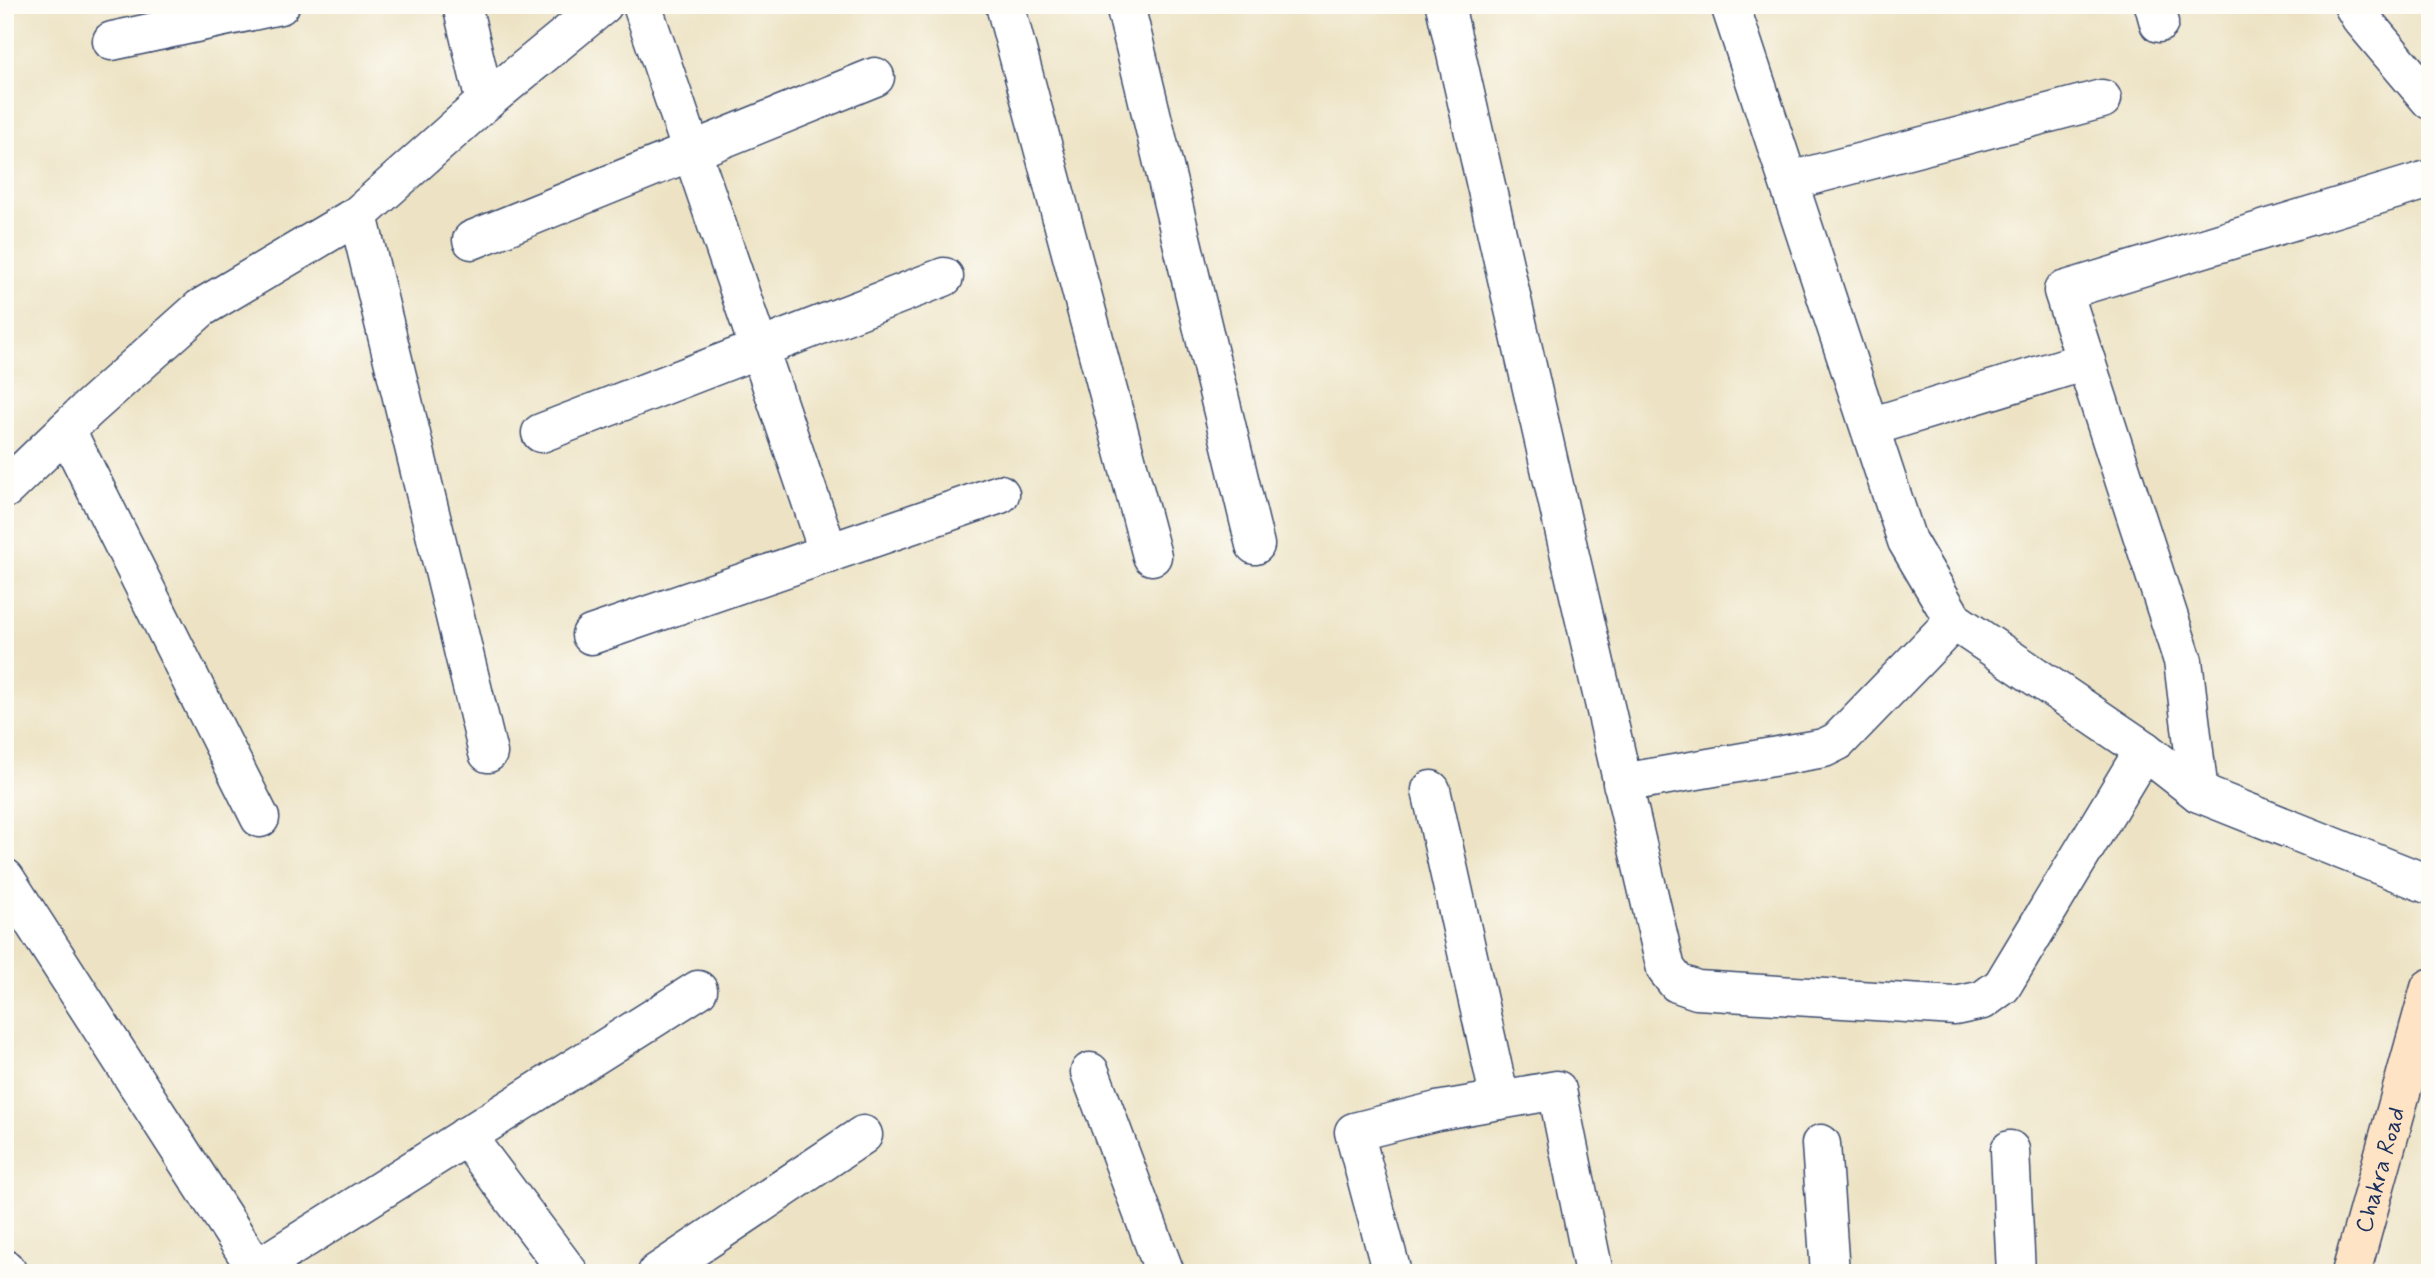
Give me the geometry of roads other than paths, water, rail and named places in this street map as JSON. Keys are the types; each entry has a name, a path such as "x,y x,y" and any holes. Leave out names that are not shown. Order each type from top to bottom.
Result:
{"main road":[{"name":"Chakra Road","path":"2351,1273 2430,988"}],"street":[{"path":"112,41 279,5"},
{"path":"462,5 485,102"},
{"path":"5,489 201,307 358,215 485,102 603,5"},
{"path":"642,5 829,554"},
{"path":"1005,5 1152,556"},
{"path":"1125,5 1255,545"},
{"path":"1445,5 1570,566 1666,969 1677,983 1697,989 1955,1006 1983,1000 2002,986 2144,750"},
{"path":"1730,5 1907,541 1954,621 2144,750 2199,793 2430,885"},
{"path":"2367,9 2430,100"},
{"path":"472,240 875,77"},
{"path":"1790,181 2102,99"},
{"path":"2199,793 2183,661 2063,291 2430,179"},
{"path":"358,215 488,753"},
{"path":"541,433 944,277"},
{"path":"1870,427 2086,361"},
{"path":"66,430 260,818"},
{"path":"591,635 1000,494"},
{"path":"1622,783 1824,748 1838,741 1954,621"},
{"path":"1431,790 1500,1100"},
{"path":"5,878 255,1271 698,990"},
{"path":"1090,1072 1165,1273"},
{"path":"1392,1273 1354,1132 1437,1111 1557,1090 1594,1273"},
{"path":"657,1273 863,1135"},
{"path":"466,1136 569,1273"},
{"path":"1821,1144 1830,1273"},
{"path":"2010,1150 2016,1273"}]}
